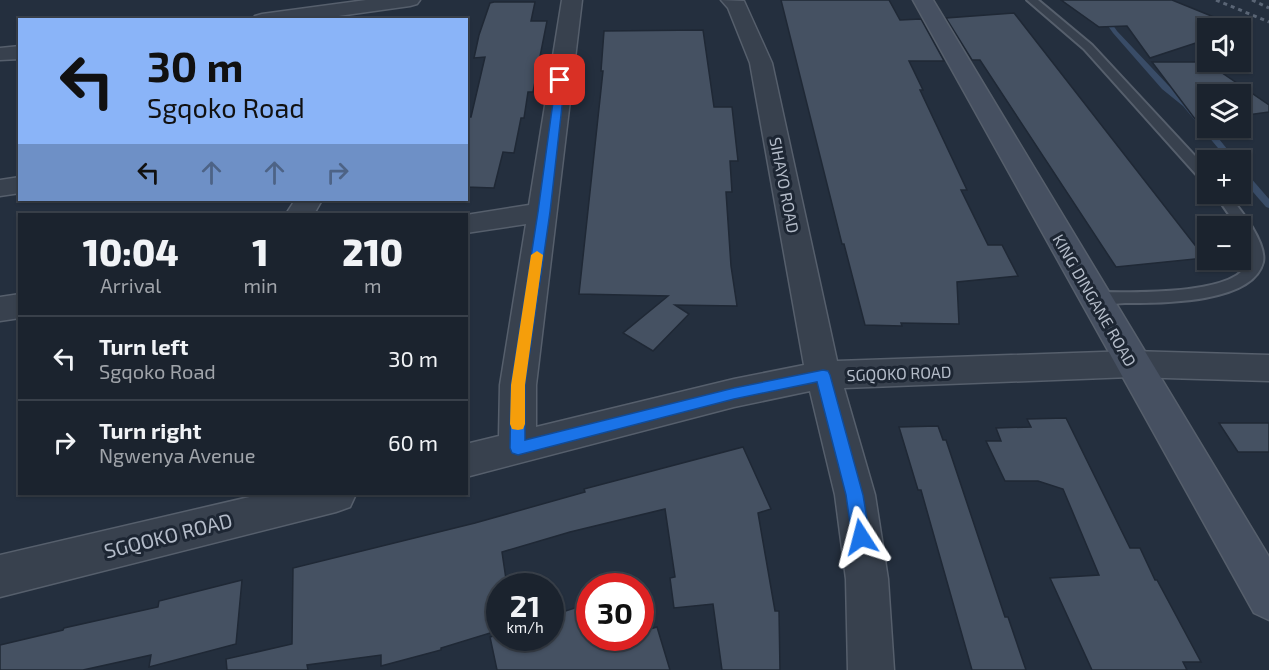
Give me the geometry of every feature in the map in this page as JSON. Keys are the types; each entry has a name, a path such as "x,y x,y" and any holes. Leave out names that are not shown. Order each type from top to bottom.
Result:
{"street":[{"path":"277,18 410,0"},
{"path":"401,18 410,0"},
{"path":"518,448 518,385 572,0"},
{"name":"SIHAYO ROAD","path":"731,0 737,5 761,63 823,375 855,495 867,579 871,670"},
{"name":"KING DINGANE ROAD","path":"923,0 1131,364 1269,598"},
{"path":"0,54 18,52"},
{"path":"0,188 18,185"},
{"path":"468,224 544,212"},
{"path":"0,309 18,306"},
{"name":"SGQOKO ROAD","path":"468,460 734,393 823,375 1131,364 1269,368"},
{"name":"SGQOKO ROAD","path":"0,576 332,495"}],"lane":[{"path":"1032,0 1088,46 1197,167"},
{"path":"1094,298 1207,293 1235,284 1251,271 1255,264 1255,256 1244,226 1228,204"}],"building":[{"path":"781,0 889,0 900,20 921,19 944,61 909,61 923,90 920,90 967,190 961,190 988,245 1002,245 1018,276 957,282 959,324 865,325 844,244 842,244"},
{"path":"1061,0 1172,0 1216,18 1197,18 1197,43 1150,58 1127,26 1099,27"},
{"path":"535,2 531,21 547,21 533,92 528,92 524,118 521,118 514,153 503,152 494,188 468,187 468,117 471,117 485,57 474,58 490,3"},
{"path":"1014,13 1197,248 1197,259 1116,267 980,60 972,60 946,18"},
{"path":"703,30 714,107 732,107 738,161 730,161 732,192 726,192 731,266 737,306 675,305 689,314 653,351 623,333 668,296 579,294 603,71 601,71 604,31"},
{"path":"1152,62 1197,62 1197,72 1221,72 1238,84 1197,84 1197,119"},
{"path":"1251,93 1269,105 1269,112 1251,114"},
{"path":"1066,418 1130,548 1140,548 1155,580 1201,662 1183,662 1187,670 1092,670 1050,578 1099,575 1063,489 1038,481 1005,481 986,441 1001,441 996,428 1031,427 1027,419"},
{"path":"1219,423 1269,423 1269,452 1238,452"},
{"path":"938,426 943,440 946,440 1005,617 1008,617 1026,670 972,670 921,490 918,490 899,427"},
{"path":"743,447 771,509 758,513 775,611 779,611 780,670 722,670 713,604 674,608 670,578 675,577 665,509 570,532 502,552 505,573 486,573 486,634 441,648 441,650 381,666 381,655 307,665 308,670 227,670 226,659 292,644 293,568 475,523 585,492 584,489"},
{"path":"242,580 236,644 149,667 151,655 83,670 0,670 0,645 158,607 159,601"},
{"path":"576,608 576,651 654,651 654,628 657,627 670,670 497,670 493,651 564,651 564,611"}],"waterway":[{"path":"1093,0 1115,32 1165,87 1186,104 1224,150"},
{"path":"1251,184 1269,205"}],"railway":[{"path":"1216,0 1269,22"},
{"path":"1252,0 1269,8"}],"slow traffic":[{"path":"518,424 518,385 537,255"}],"route":[{"path":"560,80 544,212 518,385 518,448 734,393 823,375 855,495 861,537"}]}
